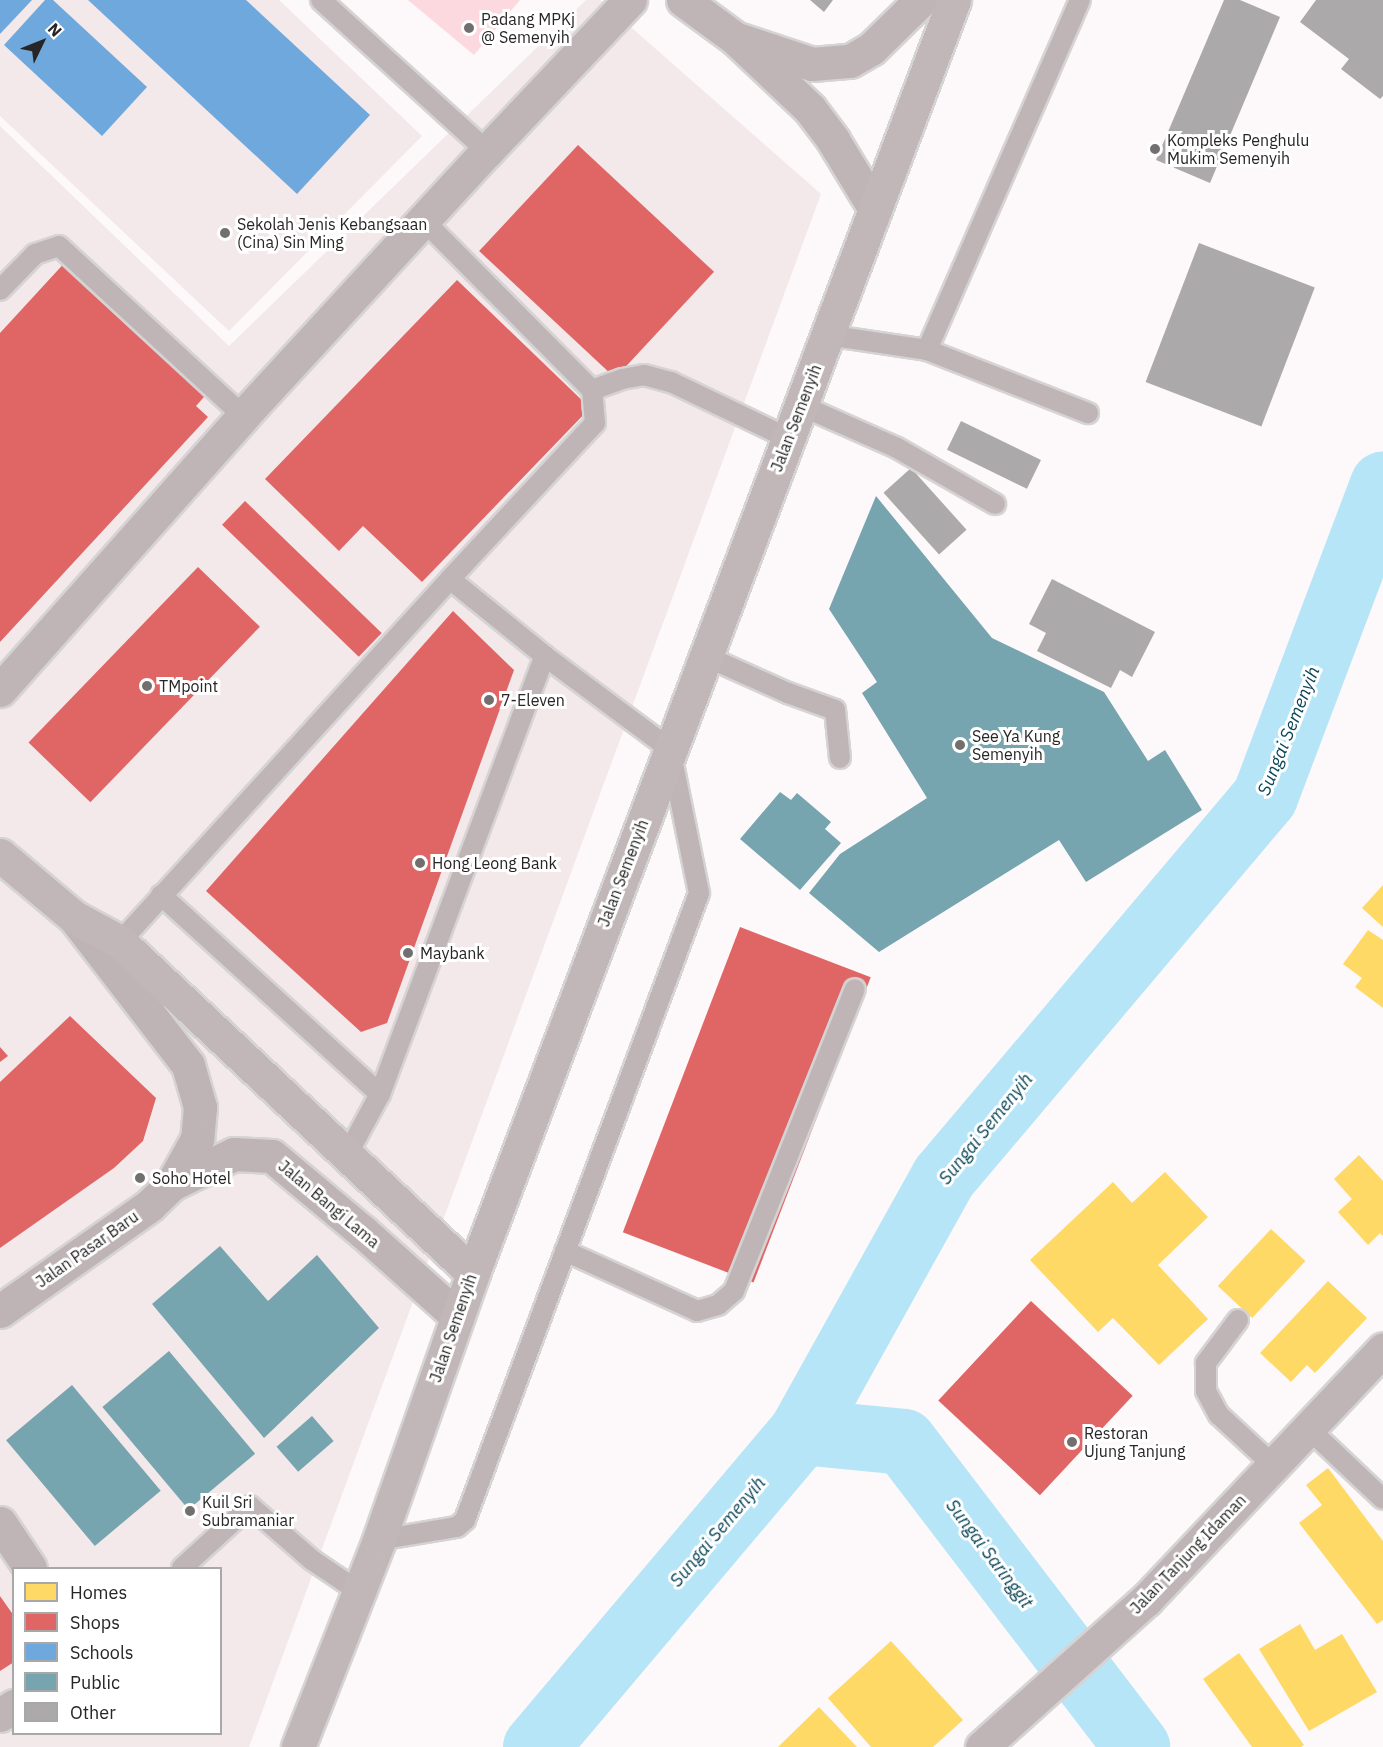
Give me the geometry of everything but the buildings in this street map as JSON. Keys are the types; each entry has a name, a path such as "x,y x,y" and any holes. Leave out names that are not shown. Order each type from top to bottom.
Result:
{"main road":[{"name":"Jalan Semenyih","path":"298,1747 379,1540 473,1273 954,0"},
{"path":"0,855 74,917 120,942 473,1273"}],"street":[{"path":"0,690 243,416 487,151 630,0"},
{"path":"683,0 736,39 810,109 833,140 875,209"},
{"path":"736,39 812,64 850,61 871,49 921,0"},
{"path":"74,917 188,1065 200,1107 197,1139 172,1184"},
{"name":"Jalan Bangi Lama","path":"172,1184 234,1154 272,1156 363,1232 457,1316"},
{"name":"Jalan Pasar Baru","path":"0,1311 150,1205 172,1184"},
{"name":"Jalan Tanjung Idaman","path":"985,1744 1146,1600 1383,1349"},
{"path":"0,1523 29,1567"}],"lane":[{"path":"321,0 487,151"},
{"path":"927,350 1080,0"},
{"path":"120,942 595,423 592,390 423,220"},
{"path":"0,290 35,254 59,246 243,416"},
{"path":"827,335 927,350 1088,412"},
{"path":"592,390 622,379 644,375 671,382 788,438"},
{"path":"800,405 897,448 995,504"},
{"path":"379,1540 458,1527 465,1520 699,893 670,749 545,656 450,579"},
{"path":"347,1155 380,1094 545,656"},
{"path":"705,656 788,693 835,710 840,758"},
{"path":"161,896 380,1094"},
{"path":"565,1251 697,1311 718,1305 734,1291 855,989"},
{"path":"1238,1320 1206,1363 1206,1391 1219,1415 1273,1465"},
{"path":"1308,1428 1383,1499"},
{"path":"184,1567 250,1506 312,1560 358,1591"}],"shaded area":[{"name":"Sekolah Jenis Kebangsaan (Cina) Sin Ming","path":"0,0 279,0 422,136 229,331 0,116"},
{"name":"Padang MPKj @ Semenyih","path":"408,0 520,0 474,55"},
{"path":"586,0 600,0 821,194 249,1747 0,1747 0,126 229,346"}],"waterway":[{"name":"Sungai Semenyih","path":"536,1747 802,1432 944,1177 1265,797 1383,485"},
{"name":"Sungai Saringgit","path":"802,1432 904,1442 1137,1747"}],"place":[{"name":"Padang MPKj @ Semenyih","path":"469,28"},
{"name":"Kompleks Penghulu Mukim Semenyih","path":"1155,149"},
{"name":"Sekolah Jenis Kebangsaan (Cina) Sin Ming","path":"225,233"},
{"name":"TMpoint","path":"147,686"},
{"name":"7-Eleven","path":"489,700"},
{"name":"See Ya Kung Semenyih","path":"960,745"},
{"name":"Hong Leong Bank","path":"420,863"},
{"name":"Maybank","path":"408,953"},
{"name":"Soho Hotel","path":"140,1178"},
{"name":"Restoran Ujung Tanjung","path":"1072,1442"},
{"name":"Kuil Sri Subramaniar","path":"190,1511"}]}
